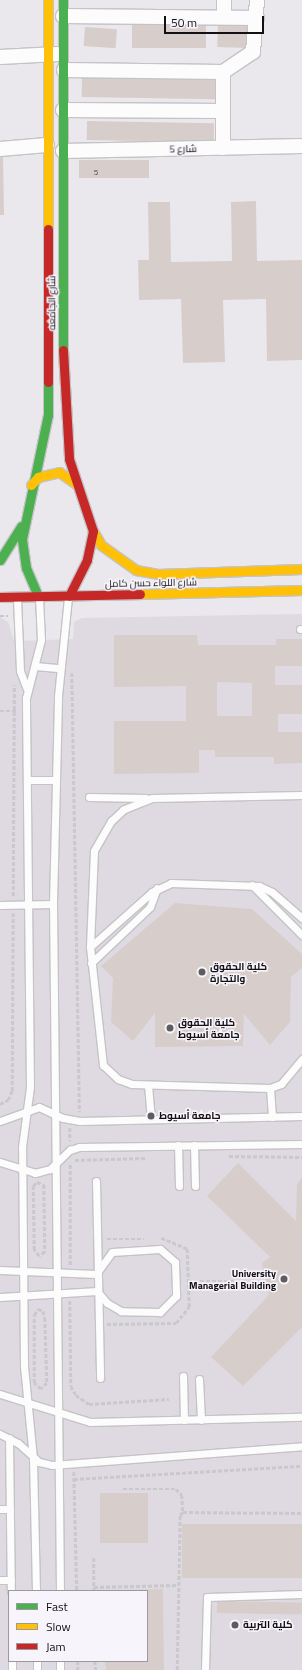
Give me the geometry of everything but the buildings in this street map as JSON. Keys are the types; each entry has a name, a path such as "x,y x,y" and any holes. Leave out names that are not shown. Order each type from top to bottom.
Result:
{"main road":[{"name":"شارع الجامعه","path":"48,0 47,146 55,436 76,484 93,531"},
{"name":"شارع الجامعه","path":"38,596 23,554 23,524 31,485 55,436 63,151 63,0"},
{"path":"31,485 38,477 59,472 76,484"},
{"path":"0,560 23,524"},
{"path":"69,596 87,560 93,531"},
{"name":"شارع اللواء حسن كامل","path":"93,531 101,545 136,570 158,574 302,569"},
{"name":"شارع اللواء حسن كامل","path":"0,597 302,590"}],"street":[{"path":"224,0 224,16"},
{"path":"64,70 223,72 253,52 258,0"},
{"path":"63,16 224,16 257,18"},
{"path":"0,57 63,54"},
{"path":"223,72 223,148"},
{"path":"63,110 223,110"},
{"path":"0,149 47,146"},
{"name":"شارع 5","path":"63,151 302,146"}],"lane":[{"path":"16,596 20,671 27,690"},
{"path":"36,1590 33,1458 28,1403 22,1297 24,1171 23,1134 27,1110 28,780 26,711 27,690 35,666 42,625 38,596"},
{"path":"60,1590 53,904 55,780 60,668 69,596"},
{"path":"35,666 60,668"},
{"path":"28,780 55,780"},
{"path":"89,797 152,798 302,795"},
{"path":"152,798 123,810 101,835 91,869 90,947 103,1065 125,1082 148,1085 270,1088 281,1084 302,1059"},
{"path":"90,947 157,888 171,883 252,885 272,892 302,918"},
{"path":"252,885 302,935"},
{"path":"91,963 150,907 157,888"},
{"path":"0,904 53,904"},
{"path":"148,1085 151,1119"},
{"path":"270,1088 272,1117"},
{"path":"0,1121 27,1110 45,1108 55,1114 80,1121 302,1116"},
{"path":"0,1162 24,1171 40,1173 55,1166 70,1150 178,1145 302,1144"},
{"path":"178,1145 179,1186"},
{"path":"194,1145 195,1186"},
{"path":"96,1180 96,1274 100,1378"},
{"path":"96,1274 112,1252 160,1249 175,1262 176,1296 160,1312 121,1311 107,1303 97,1291"},
{"path":"0,1270 56,1270 96,1274"},
{"path":"0,1297 57,1296 97,1291"},
{"path":"183,1376 184,1420"},
{"path":"199,1379 201,1420"},
{"path":"0,1394 90,1422 302,1417"},
{"path":"0,1434 8,1438 33,1458 59,1465 302,1446"},
{"path":"8,1438 11,1590"},
{"path":"0,1509 10,1509"},
{"path":"0,1580 11,1580"},
{"path":"205,1670 204,1603 208,1596 302,1594"}],"path":[{"path":"70,1271 70,1128 80,1127 72,670"},
{"path":"0,1104 8,1100 12,1091 14,680"},
{"path":"0,711 26,711"},
{"path":"37,1182 44,1185 45,1252 38,1256 34,1250 33,1186 37,1182"},
{"path":"96,1239 151,1238"},
{"path":"98,1324 176,1323 189,1307 187,1249 158,1238"},
{"path":"189,1281 234,1281"},
{"path":"38,1309 45,1313 47,1383 41,1389 34,1383 34,1315 38,1309"},
{"path":"74,1463 77,1590"},
{"path":"74,1479 302,1466"},
{"path":"123,1489 176,1489 182,1496 184,1512 177,1522 177,1670"},
{"path":"184,1512 302,1513"},
{"path":"94,1558 94,1587 177,1585"}],"shaded area":[{"name":"جامعة أسيوط","path":"302,614 302,1670 0,1670 0,617 8,622 14,641 73,639 74,622 82,618"}],"traffic: fast":[{"path":"63,0 63,350"},
{"path":"38,596 26,568 22,539 48,415 48,382"},
{"path":"0,560 21,526"}],"traffic: slow":[{"path":"48,0 48,229"},
{"path":"31,485 38,477 59,472 76,484"},
{"path":"93,531 101,545 136,570 158,574 302,569"},
{"path":"140,594 302,590"}],"traffic: jam":[{"path":"48,229 48,382"},
{"path":"63,350 69,459 93,531 87,560 69,596"},
{"path":"0,597 140,594"}],"place":[{"name":"كلية الحقوق والتجارة","path":"202,972"},
{"name":"كلية الحقوق جامعة أسيوط","path":"170,1028"},
{"name":"جامعة أسيوط","path":"151,1116"},
{"name":"University Managerial Building","path":"284,1279"},
{"name":"كلية التربية","path":"235,1625"}]}
